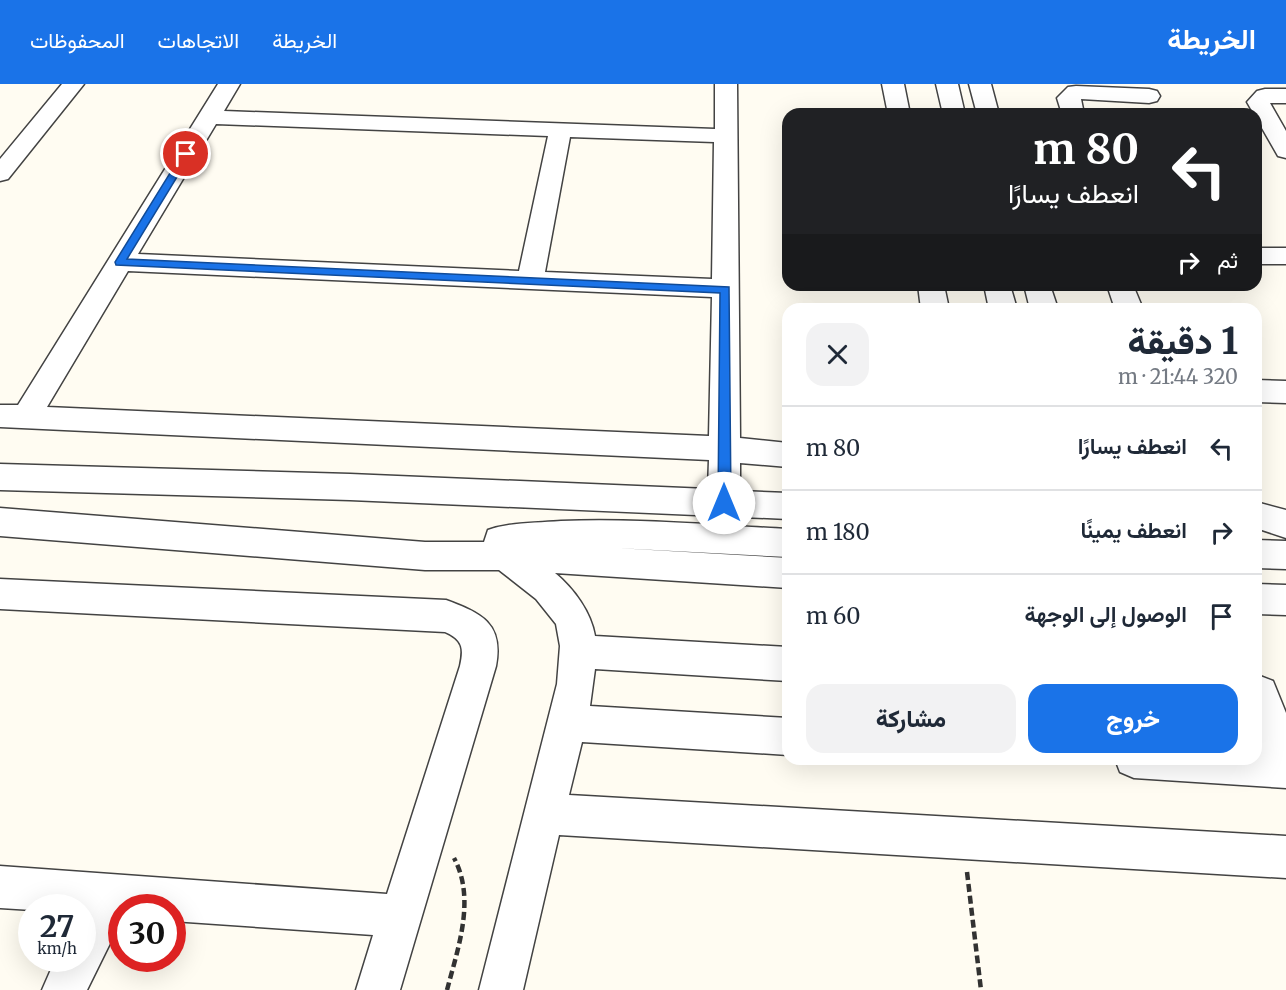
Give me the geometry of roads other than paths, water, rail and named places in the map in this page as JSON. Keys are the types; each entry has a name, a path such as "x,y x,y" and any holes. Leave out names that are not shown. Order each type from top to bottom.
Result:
{"street":[{"path":"0,174 73,84"},
{"path":"13,416 120,262 229,84"},
{"path":"724,503 726,84"},
{"path":"893,84 898,108"},
{"path":"947,84 953,108"},
{"path":"980,84 986,108"},
{"path":"1071,108 1068,98 1072,93 1130,104 1149,96"},
{"path":"1261,108 1258,102 1265,96 1286,96"},
{"path":"1262,109 1286,151"},
{"path":"208,117 726,135"},
{"path":"530,281 560,131"},
{"path":"1262,256 1286,256"},
{"path":"120,262 725,289"},
{"path":"1262,391 1286,392"},
{"path":"13,416 782,454"},
{"path":"0,477 350,487 782,506"},
{"path":"1262,517 1286,524"},
{"path":"0,522 425,556 504,556 782,573"},
{"path":"1262,529 1286,531"},
{"path":"425,556 501,540 552,535 600,534 782,543"},
{"path":"1262,554 1286,555"},
{"path":"501,990 566,723 580,652 573,623 558,598 544,583 504,556"},
{"path":"0,594 446,616 468,624 476,632 481,643 481,655 378,990"},
{"path":"1262,599 1286,600"},
{"path":"580,652 782,664"},
{"path":"1267,693 1286,764"},
{"path":"566,723 782,737"},
{"path":"1235,765 1286,768"},
{"path":"544,814 1286,857"},
{"path":"0,887 108,895"},
{"path":"186,900 402,916"},
{"path":"96,925 108,901"},
{"path":"64,990 73,972"}]}
